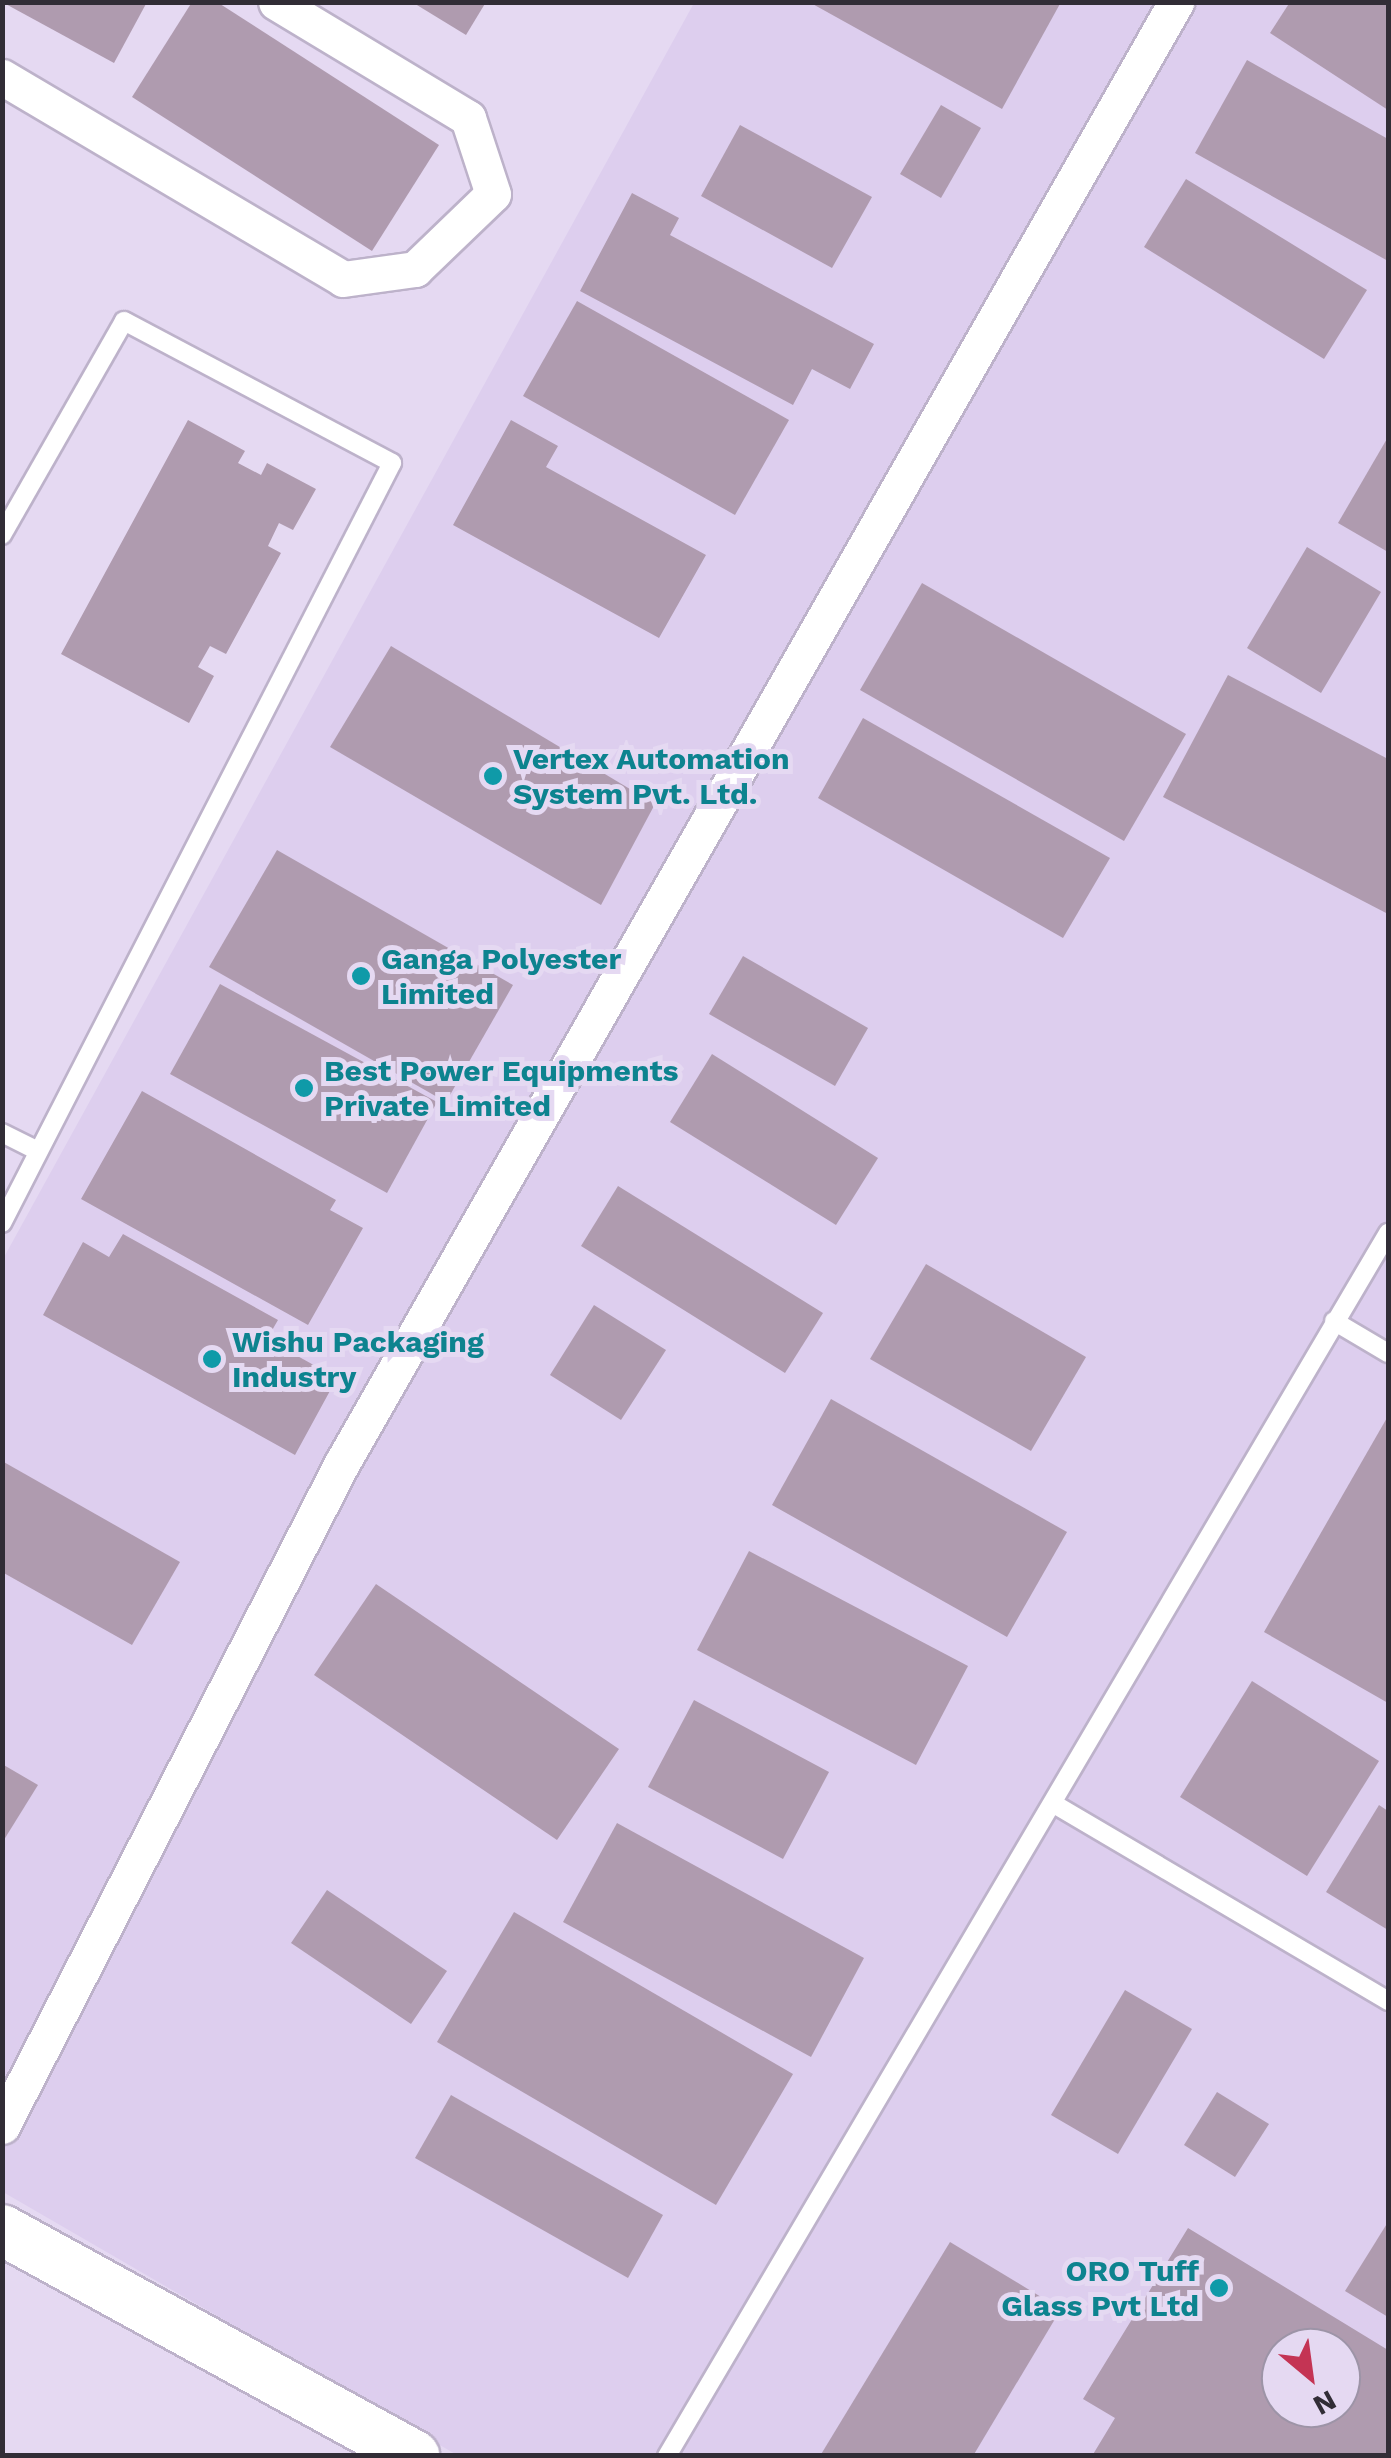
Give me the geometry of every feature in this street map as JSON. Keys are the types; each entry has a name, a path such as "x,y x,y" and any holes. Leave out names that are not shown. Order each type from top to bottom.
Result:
{"main road":[{"path":"2,2230 414,2456"}],"street":[{"path":"2,76 342,280 415,269 493,194 468,118 276,2"},
{"path":"2,2126 341,1465 1176,2"}],"lane":[{"path":"2,534 124,322 392,463 2,1224"},
{"path":"2,1133 38,1151"},
{"path":"667,2456 1388,1233"},
{"path":"1334,1320 1388,1353"},
{"path":"1054,1804 1388,2001"}],"shaded area":[{"path":"694,3 1388,3 1388,2455 457,2455 3,2192 3,1259"}],"building":[{"path":"2,2 147,2 114,63"},
{"path":"192,2 217,2 439,145 372,251 132,97"},
{"path":"412,2 486,2 466,35"},
{"path":"809,2 1061,2 1002,109"},
{"path":"1290,2 1388,2 1388,110 1270,33"},
{"path":"1247,60 1388,139 1388,261 1195,153"},
{"path":"941,105 981,128 941,198 900,174"},
{"path":"740,125 872,197 832,268 701,196"},
{"path":"1186,179 1367,290 1324,359 1144,247"},
{"path":"632,193 679,218 670,235 874,344 850,389 812,369 793,405 580,291"},
{"path":"577,301 789,420 735,515 523,396"},
{"path":"188,420 245,451 238,463 261,475 267,463 316,489 293,530 279,523 268,546 281,553 226,654 210,646 198,667 214,676 189,723 61,654"},
{"path":"511,420 558,446 546,467 706,555 659,638 453,525"},
{"path":"1388,437 1388,552 1338,523"},
{"path":"1307,547 1381,592 1321,693 1247,648"},
{"path":"922,583 1186,734 1124,841 860,690"},
{"name":"Vertex Automation System Pvt. Ltd.","path":"391,646 655,804 601,905 330,747"},
{"path":"1228,675 1388,759 1388,914 1163,797"},
{"path":"863,718 1110,858 1063,938 818,798"},
{"name":"Ganga Polyester Limited","path":"277,850 513,985 446,1102 209,967"},
{"path":"743,956 868,1028 835,1086 709,1014"},
{"name":"Best Power Equipments Private Limited","path":"220,984 437,1102 387,1193 170,1074"},
{"path":"712,1054 878,1158 836,1225 670,1122"},
{"path":"142,1091 336,1200 330,1210 363,1228 308,1325 81,1199"},
{"path":"618,1186 823,1313 785,1373 581,1246"},
{"name":"Wishu Packaging Industry","path":"123,1234 278,1320 267,1339 337,1378 295,1455 43,1315 83,1242 109,1257"},
{"path":"926,1264 1086,1357 1031,1451 870,1359"},
{"path":"594,1305 666,1350 621,1420 550,1375"},
{"path":"831,1399 1067,1532 1007,1637 772,1505"},
{"path":"1388,1416 1388,1703 1264,1632"},
{"path":"2,1461 180,1562 132,1645 2,1572"},
{"path":"749,1551 968,1666 916,1765 697,1650"},
{"path":"376,1584 619,1749 557,1840 314,1675"},
{"path":"1252,1681 1379,1761 1307,1876 1180,1797"},
{"path":"694,1700 829,1772 783,1859 648,1787"},
{"path":"2,1764 38,1785 2,1843"},
{"path":"1379,1805 1388,1811 1388,1930 1326,1892"},
{"path":"617,1823 864,1958 811,2057 563,1922"},
{"path":"327,1890 447,1971 411,2024 291,1943"},
{"path":"514,1912 793,2074 716,2205 437,2042"},
{"path":"1125,1990 1192,2029 1118,2154 1051,2115"},
{"path":"1217,2092 1269,2124 1235,2177 1184,2145"},
{"path":"451,2095 663,2215 628,2278 415,2158"},
{"path":"1388,2222 1388,2317 1345,2291"},
{"name":"ORO Tuff Glass Pvt Ltd","path":"1188,2228 1352,2328 1261,2328 1261,2428 1361,2428 1361,2334 1388,2350 1388,2456 1092,2456 1115,2418 1083,2399"},
{"path":"950,2242 1061,2309 973,2456 820,2456"}],"place":[{"name":"Vertex Automation System Pvt. Ltd.","path":"493,776"},
{"name":"Ganga Polyester Limited","path":"361,976"},
{"name":"Best Power Equipments Private Limited","path":"304,1088"},
{"name":"Wishu Packaging Industry","path":"212,1359"},
{"name":"ORO Tuff Glass Pvt Ltd","path":"1219,2288"}]}
